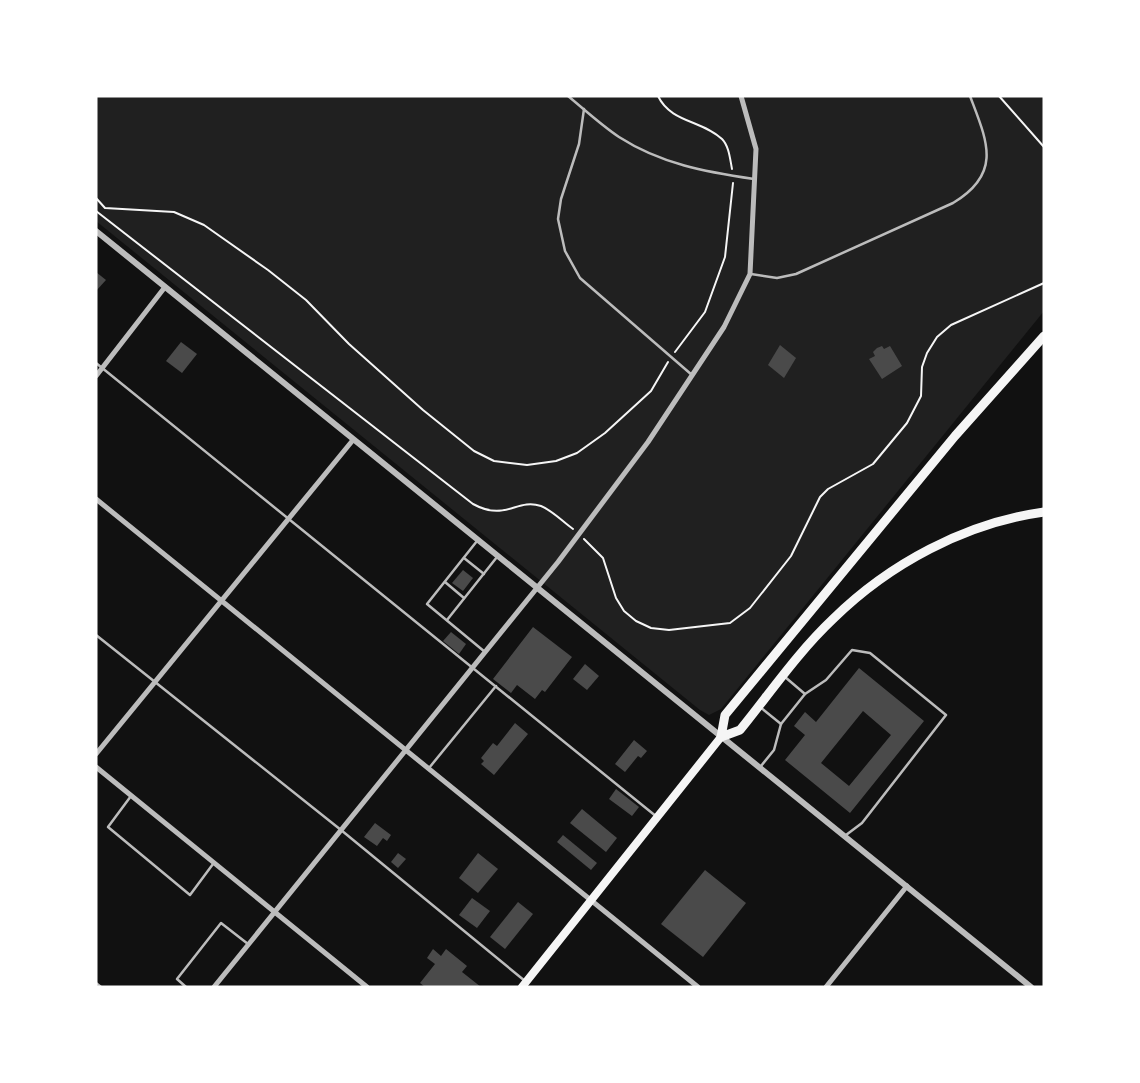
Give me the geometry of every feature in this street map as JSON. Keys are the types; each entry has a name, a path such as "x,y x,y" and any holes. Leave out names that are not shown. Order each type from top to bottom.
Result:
{"highway":[{"path":"1044,336 955,436 725,715 722,737 740,730 832,620 863,590 896,567 940,544 1006,520 1044,512"},
{"path":"1009,376 1044,346"}],"main road":[{"path":"524,985 722,737"}],"street":[{"path":"214,987 536,589 648,442 724,328 750,274 756,149 741,96"},
{"path":"96,231 536,589 760,767 1031,987"},
{"path":"96,376 165,286"},
{"path":"96,754 353,440"},
{"path":"96,499 698,987"},
{"path":"96,767 276,911 367,987"},
{"path":"826,987 907,886"}],"lane":[{"path":"568,96 619,137 653,155 693,170 755,179"},
{"path":"750,274 776,278 796,274 969,194 980,181 986,165 986,140 970,96"},
{"path":"584,109 579,144 561,199 558,220 565,251 580,278 692,375"},
{"path":"96,363 658,818"},
{"path":"477,541 427,604 486,652"},
{"path":"447,620 497,557"},
{"path":"464,558 484,574"},
{"path":"444,582 464,598"},
{"path":"96,634 155,683 342,830 524,985"},
{"path":"760,767 774,750 781,724 805,694 826,680 852,650 870,654 946,715 862,823 845,836"},
{"path":"784,676 805,694"},
{"path":"428,769 496,686"},
{"path":"759,706 781,724"},
{"path":"131,796 108,827 190,895 214,863"},
{"path":"186,987 177,979 221,923 248,944"},
{"path":"96,983 101,987"}],"path":[{"path":"96,198 105,208 174,212 204,225 268,270 306,300 349,344 423,410 474,451 494,461 527,465 556,461 577,453 605,433 651,391 671,358 705,312 725,257 733,176 729,152 722,140 702,126 674,116 658,96"},
{"path":"999,96 1044,147"},
{"path":"96,211 473,504 496,513 528,505 540,506 578,534 604,558 616,598 624,611 636,621 651,628 669,630 730,623 750,608 791,556 820,497 828,488 873,464 907,423 921,396 922,367 927,353 938,337 950,325 1044,284"}],"shaded area":[{"path":"96,96 1044,96 1044,311 721,709 709,715 700,710 96,221"}],"building":[{"path":"96,272 106,280 96,291"},
{"path":"181,342 197,354 182,373 166,361"},
{"path":"780,345 796,358 784,378 768,365"},
{"path":"882,346 884,349 890,346 902,366 882,379 869,359 875,356 873,352 877,348"},
{"path":"463,570 473,578 463,591 452,583"},
{"path":"533,627 572,657 545,692 542,690 535,699 517,685 511,693 493,679"},
{"path":"451,632 466,644 459,654 443,641"},
{"path":"585,664 599,676 587,690 573,679"},
{"path":"859,668 924,721 850,813 785,760 805,735 794,726 805,712 816,722","holes":["863,711 891,735 849,786 821,763"]},
{"path":"515,723 528,734 494,775 481,764 484,761 481,758 493,743 497,746"},
{"path":"634,740 647,751 641,758 638,756 625,772 615,764"},
{"path":"616,789 639,807 632,816 609,799"},
{"path":"582,809 617,838 606,852 570,823"},
{"path":"375,823 391,835 387,841 383,838 377,846 364,837"},
{"path":"563,835 597,863 591,870 557,842"},
{"path":"398,853 406,859 398,868 391,862"},
{"path":"478,853 498,869 478,893 459,878"},
{"path":"705,870 746,903 703,957 661,924"},
{"path":"472,898 490,911 477,928 459,915"},
{"path":"518,902 533,914 505,949 490,937"},
{"path":"433,949 441,956 446,949 467,966 462,972 481,987 425,987 420,983 435,964 427,958"}]}
